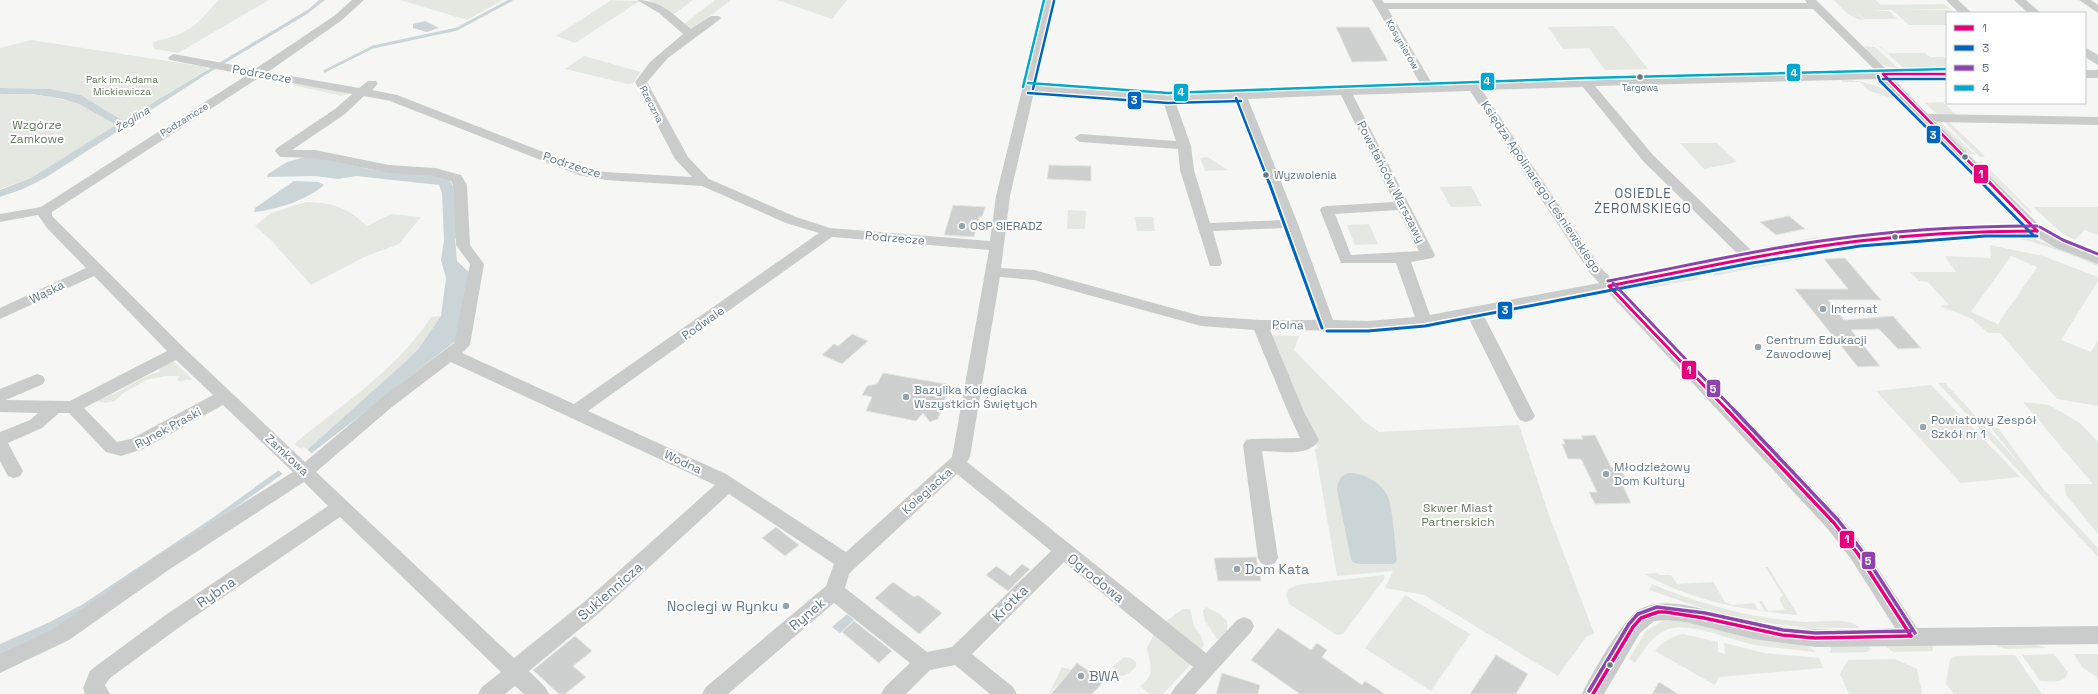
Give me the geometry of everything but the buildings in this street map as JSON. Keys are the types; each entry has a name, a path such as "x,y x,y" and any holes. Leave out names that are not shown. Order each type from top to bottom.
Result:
{"street":[{"name":"Podzamcze","path":"0,218 45,210 258,73 332,22 359,0"},
{"path":"642,0 663,11 690,34"},
{"name":"Kolegiacka","path":"834,591 841,570 847,563 957,464 961,457 993,272 1003,196 1049,0"},
{"path":"1951,0 1965,12"},
{"path":"2018,0 2034,12"},
{"path":"2084,0 2098,10"},
{"path":"1379,3 1813,3 1883,71 1884,77 1904,98 2037,231 2056,242 2098,259"},
{"name":"Kosynierów","path":"1379,3 1429,88"},
{"name":"Rzeczna","path":"704,182 682,159 641,82 655,64 690,34 715,18"},
{"path":"2086,52 2098,61"},
{"name":"Podrzecze","path":"174,58 258,73 367,88 584,172 605,176 704,182 792,220 829,232 996,246"},
{"path":"1028,88 1168,98 1836,75 1946,74"},
{"path":"2086,74 2098,74"},
{"path":"1836,75 1870,83 1904,98"},
{"path":"1586,83 1648,158 1751,258"},
{"name":"Księdza Apolinarego Leśniewskiego","path":"1474,87 1595,270 1797,482 1834,523 1858,554 1911,636"},
{"path":"0,664 62,634 163,563 304,470 386,403 462,345 477,264 463,245 460,185 456,178 435,172 389,169 315,154 285,154 282,151 341,111 342,108 367,88"},
{"name":"Powstańców Warszawy","path":"1345,91 1428,255 1402,258"},
{"path":"1242,96 1327,326"},
{"path":"1168,98 1184,146 1187,170 1215,263"},
{"path":"1925,118 2098,122"},
{"path":"1080,138 1184,146"},
{"path":"1404,206 1327,210 1346,260 1402,258 1424,321"},
{"name":"Zamkowa","path":"45,210 45,216 52,225 178,352 342,506 424,587 538,694"},
{"path":"1205,227 1290,224"},
{"name":"Polna","path":"993,272 1034,275 1201,321 1260,325 1368,326 1424,321 1473,313 1751,258 1868,239 1992,231 2037,231"},
{"name":"Podwale","path":"575,412 829,232"},
{"name":"Wąska","path":"0,314 94,269"},
{"path":"1473,313 1480,322 1526,416"},
{"path":"1260,325 1296,412 1310,440 1307,444 1303,445 1252,446 1268,558"},
{"path":"0,406 54,408 74,407 82,401 178,352"},
{"name":"Wodna","path":"449,354 728,484 847,563"},
{"path":"0,396 37,380"},
{"name":"Rynek Praski","path":"74,407 109,445 121,449 137,444 226,396"},
{"path":"0,439 36,424 54,408"},
{"path":"0,444 14,471"},
{"name":"Ogrodowa","path":"957,464 1207,666"},
{"name":"Sukiennicza","path":"489,694 507,680 514,670 588,611 728,484"},
{"name":"Rybna","path":"96,689 103,672 174,620 342,506"},
{"name":"Krótka","path":"958,655 1063,551"},
{"name":"Rynek","path":"713,694 834,591 924,662"},
{"path":"1593,694 1633,627 1641,618 1658,612 1704,618 1734,626 1782,635 1815,638 2098,634"},
{"path":"1182,694 1244,626"},
{"path":"892,694 924,662 958,655 1006,694"}],"green space":[{"path":"218,0 269,0 178,53 154,49 153,42 175,36 190,28 203,17"},
{"path":"400,0 503,0 467,20"},
{"path":"611,0 640,1 575,43 556,36"},
{"path":"649,0 693,0 673,15 663,7 660,7"},
{"path":"715,0 731,0 691,31 684,24"},
{"path":"777,0 847,0 832,19"},
{"path":"1834,0 1876,0 1881,5 1944,4 1951,9 1901,10 1951,10 1954,12 1946,12 1946,25 1909,25 1892,10 1870,10 1889,11 1898,19 1864,19 1854,10 1864,20 1859,20 1848,13"},
{"path":"1614,26 1648,69 1605,70 1589,48 1563,49 1548,27"},
{"path":"1869,38 1888,53 1925,53 1930,57 1946,58 1946,67 1904,68"},
{"name":"Park im. Adama Mickiewicza","path":"31,40 207,67 206,70 124,120 81,95 51,89 0,88 0,48"},
{"path":"1864,46 1875,47 1898,68 1893,68 1878,62 1870,55"},
{"path":"584,56 641,72 633,83 628,84 565,69"},
{"path":"1838,78 1866,83 1891,93 1906,104 1920,118 1947,147 1947,150 1895,99 1869,91 1860,82 1843,82"},
{"path":"295,83 350,93 342,96 293,85"},
{"name":"Wzgórze Zamkowe","path":"0,94 32,94 75,102 117,125 31,178 0,189"},
{"path":"1943,102 1957,116 1939,116 1925,103"},
{"path":"1939,121 1974,154 1968,154 1937,124"},
{"path":"1944,122 1949,122 1985,156 1980,157"},
{"path":"1680,143 1717,143 1737,162 1704,169"},
{"path":"1208,157 1228,170 1205,171 1200,158"},
{"path":"1976,162 1982,162 2032,212 2031,214"},
{"path":"1471,186 1482,206 1451,207 1440,187"},
{"path":"306,202 339,207 353,214 367,226 391,214 421,217 399,244 364,257 311,285 272,241 255,226 271,213"},
{"path":"2033,207 2098,207 2098,235 2084,230 2075,240 2063,234"},
{"path":"1068,210 1086,211 1085,229 1067,229"},
{"path":"1135,217 1153,217 1155,231 1137,231"},
{"path":"1369,224 1378,244 1355,245 1347,225"},
{"path":"2007,234 2037,240 2098,264 2098,266 2061,251 2030,241 2003,238 1994,240 1982,236"},
{"path":"1818,237 1821,239 1757,251 1754,249"},
{"path":"1990,245 2043,256 2098,277 2098,281 2061,340 2091,352 2098,340 2098,406 2057,399 2000,333 1988,333 1972,319 1940,306 1949,305 1928,282 1919,281 1910,272 1956,272 1945,256 1991,258","holes":["2011,256 2037,267 1998,324 1971,312"]},
{"path":"1838,248 1841,251 1714,276 1711,272"},
{"path":"1695,275 1699,279 1649,288 1643,286"},
{"path":"441,316 419,348 405,362 307,450 304,447 301,449 294,444 349,401 385,370 402,354 431,317"},
{"name":"Skwer Miast Partnerskich","path":"1264,335 1299,336 1294,350 1363,420 1379,432 1519,425 1549,515 1594,633 1586,637 1558,676 1424,595 1385,588 1393,571 1337,576 1315,449 1318,448"},
{"path":"173,361 192,379 189,381 187,379 180,382 177,380 180,376 165,376 146,380 125,392 114,401 104,403 95,400 104,398 142,378 159,372 160,366"},
{"path":"1938,383 1945,383 2021,465 1991,428 1998,428 2044,490 2098,548 2098,557"},
{"path":"1931,385 2020,477 1961,483 1876,391"},
{"path":"2023,402 2049,405 2080,423 2098,442 2098,534 2066,495 2064,484 2093,484"},
{"path":"1765,567 1768,567 1798,615 1758,611 1718,603 1680,591 1644,574 1658,573 1660,575 1671,575 1677,584 1713,582 1725,602 1733,605 1754,603 1758,610 1764,611 1759,601 1762,601 1768,611 1785,610 1779,599 1783,595"},
{"path":"1384,575 1385,578 1343,634 1337,635 1289,604 1286,594 1289,589 1297,585"},
{"path":"1652,584 1689,598 1745,614 1804,622 1841,621 1855,624 1860,628 1809,628 1750,621 1717,613 1649,590"},
{"path":"1405,595 1470,634 1431,691 1365,648"},
{"path":"1206,607 1220,614 1227,621 1227,631 1221,639 1217,639 1205,621 1203,611"},
{"path":"1183,609 1190,609 1194,626 1200,634 1204,645 1201,649 1196,649 1166,621"},
{"path":"1664,620 1677,620 1805,644 1816,652 1755,645 1697,629 1675,628 1666,630 1656,636 1648,644 1635,663 1629,659 1646,631"},
{"path":"1154,634 1191,664 1163,694 1149,694 1140,686 1145,682 1150,674 1151,669 1147,648"},
{"path":"1683,634 1718,642 1718,652 1725,654 1724,643 1764,653 1819,658 1823,668 1719,677 1715,685 1655,651 1667,640"},
{"path":"1932,643 1933,651 1894,652 1884,644"},
{"path":"2031,643 2047,648 2005,649 1995,645"},
{"path":"1832,644 1868,644 1870,650 1868,652 1830,653"},
{"path":"2054,654 2068,672 2067,676 2061,681 2052,682 2040,681 2022,655"},
{"path":"2074,654 2098,654 2098,678 2082,667"},
{"path":"2015,655 2042,694 1954,694 1946,684 1950,659 1957,656"},
{"path":"1125,657 1131,658 1136,662 1136,667 1124,675 1115,675 1112,670 1114,665"},
{"path":"1895,659 1917,669 1922,693 1849,694 1840,674 1848,660"},
{"path":"1062,667 1071,670 1049,694"}],"water":[{"name":"Żeglina","path":"319,0 325,0 307,14 210,72 45,178 23,189 0,197 0,190 31,178 116,125 79,104 63,99 32,94 0,94 0,88 51,89 81,95 124,120 309,9"},
{"path":"425,21 439,28 427,32 413,28 413,24"},
{"path":"309,156 373,170 439,176 449,179 453,186 459,235 455,239 457,261 470,273 458,339 312,453 87,613 0,658 0,644 50,622 83,604 211,519 307,450 419,348 441,316 446,278 441,260 444,240 442,193 439,185 356,176 338,179 315,176 267,177 268,174 287,162"},
{"path":"294,181 318,182 324,185 300,200 281,207 254,212 255,208"},
{"path":"1348,473 1359,474 1376,482 1387,495 1392,517 1397,561 1393,564 1358,564 1353,562 1351,559 1337,490 1340,480"},
{"path":"847,614 854,620 840,633 832,627"}],"pier":[{"path":"306,448 313,455 284,475 277,469"}],"waterway":[{"path":"325,71 373,47 457,29 511,0"}],"transit line":[{"name":"4","path":"1023,87 1044,0"},
{"name":"3","path":"1033,89 1054,1"},
{"name":"4","path":"1028,83 1168,93 1586,78 1946,69"},
{"name":"1","path":"1883,74 2037,231"},
{"name":"1","path":"1883,74 1946,74"},
{"name":"3","path":"1878,76 1880,81 2033,235"},
{"name":"3","path":"1883,79 1946,79"},
{"name":"3","path":"1028,93 1168,103 1241,101"},
{"name":"3","path":"1236,98 1286,226 1322,328"},
{"name":"5","path":"1608,281 1764,250 1827,240 1903,231 1948,228 2037,226"},
{"name":"5","path":"2040,227 2063,240 2098,254"},
{"name":"1","path":"1609,286 1765,255 1859,241 1948,233 2037,231"},
{"name":"3","path":"1327,331 1368,331 1425,326 1752,263 1860,246 1985,236 2037,236"},
{"name":"5","path":"1613,283 1838,520 1862,551 1915,633"},
{"name":"1","path":"1609,286 1834,523 1858,554 1911,636"},
{"name":"5","path":"1589,691 1629,624 1638,614 1657,607 1705,613 1783,630 1815,633 1911,631"},
{"name":"1","path":"1593,694 1633,627 1641,618 1658,612 1704,618 1782,635 1815,638 1911,636"}],"place":[{"name":"Targowa","path":"1640,77"},
{"name":"Wyzwolenia","path":"1266,175"},
{"name":"OSP SIERADZ","path":"962,226"},
{"name":"Internat","path":"1823,309"},
{"name":"Centrum Edukacji Zawodowej","path":"1758,347"},
{"name":"Bazylika Kolegiacka Wszystkich Świętych","path":"906,397"},
{"name":"Powiatowy Zespół Szkół nr 1","path":"1923,427"},
{"name":"Młodzieżowy Dom Kultury","path":"1606,474"},
{"name":"Dom Kata","path":"1237,569"},
{"name":"Noclegi w Rynku","path":"786,606"},
{"name":"BWA","path":"1081,676"}],"district":[{"name":"OSIEDLE ŻEROMSKIEGO","path":"1643,200"}]}
